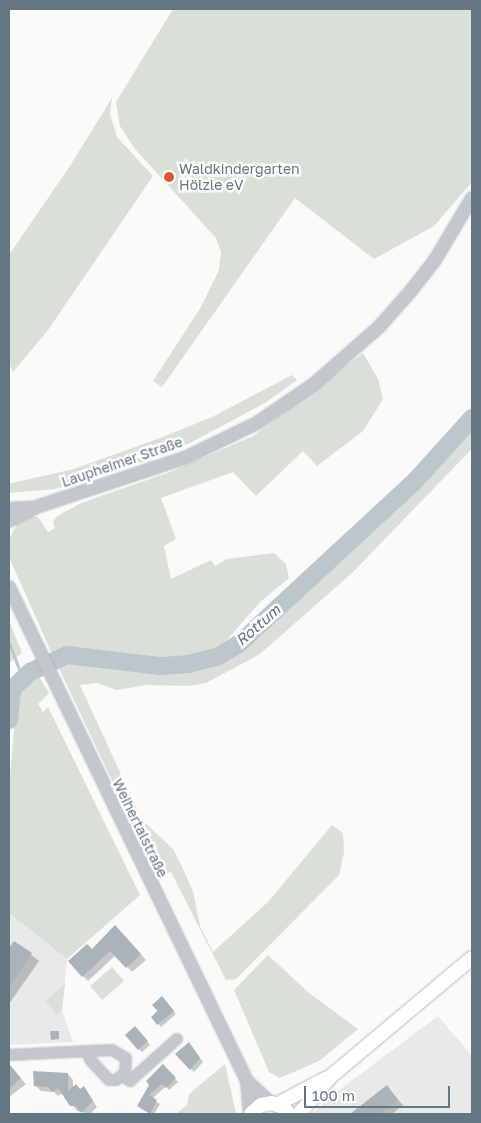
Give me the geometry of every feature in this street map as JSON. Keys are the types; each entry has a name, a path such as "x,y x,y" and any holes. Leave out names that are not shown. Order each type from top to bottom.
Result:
{"main road":[{"path":"299,1114 330,1077 472,958"},
{"path":"251,1114 261,1105 274,1104 330,1077"},
{"path":"274,1104 289,1114"}],"street":[{"name":"Laupheimer Straße","path":"9,521 36,507 187,457 257,423 314,384 380,327 410,292 435,260 472,198"},
{"name":"Laupheimer Straße","path":"9,509 36,507"},
{"name":"Weihertalstraße","path":"9,587 53,682 247,1081 251,1114"},
{"path":"122,1076 130,1081 177,1039"},
{"path":"9,1055 112,1050 123,1055 127,1064 122,1076 113,1081 105,1078 87,1052"},
{"name":"Weihertalstraße","path":"247,1081 274,1104"}],"shaded area":[{"path":"173,9 472,9 472,182 434,226 374,259 295,198 162,387 153,381 201,307 219,270 221,252 216,238 135,149 120,126 116,102"},
{"path":"112,98 110,114 117,137 153,176 48,330 13,372 9,363 9,255 70,166"},
{"path":"363,353 378,379 383,399 363,431 317,466 303,451 256,496 233,472 161,498 176,539 164,546 171,579 211,560 215,566 227,559 274,553 286,564 289,578 260,602 220,648 204,656 170,661 84,649 63,650 52,654 9,557 9,540 18,522 29,516 38,517 48,532 55,528 53,522 56,517 81,503 170,472 253,436"},
{"path":"292,375 297,380 265,403 190,443 143,462 55,489 9,493 9,484 74,469 163,437 212,417"},
{"path":"472,426 472,448 468,453 352,573 260,654 206,683 188,686 146,685 117,690 97,683 80,685 142,820 173,849 182,867 193,891 200,926 213,952 269,901 332,825 343,833 344,853 339,875 236,979 226,980 171,872 158,875 155,871 56,662 194,668 231,654 280,616"},
{"path":"9,621 22,653 9,663"},
{"path":"38,675 49,693 38,704 43,712 48,707 140,895 67,959 9,913 9,787 17,695"},
{"path":"9,913 67,959 62,1010 73,1042 9,1045"},
{"path":"268,955 309,993 358,1029 319,1061 280,1078 269,1072 234,990"},
{"path":"112,967 124,981 102,1000 90,986"},
{"path":"65,983 62,1010 57,1015 46,1001"},
{"path":"438,1016 472,1056 472,1114 312,1114 334,1094"},
{"path":"225,1064 236,1114 176,1114 187,1105 189,1094"}],"building":[{"path":"115,925 141,954 126,968 110,951 82,977 68,961 87,944 92,949"},
{"path":"14,941 32,953 9,987 9,948"},
{"path":"162,996 174,1011 157,1025 151,1017 158,1011 152,1005"},
{"path":"135,1026 148,1041 138,1050 125,1035"},
{"path":"50,1031 59,1031 59,1039 51,1040"},
{"path":"189,1042 200,1058 190,1070 175,1054"},
{"path":"9,1064 21,1078 9,1089"},
{"path":"163,1064 176,1078 166,1088 162,1084 149,1095 157,1100 150,1114 137,1106 149,1085 146,1081"},
{"path":"33,1071 68,1073 68,1091 76,1084 80,1089 84,1086 93,1101 81,1113 76,1106 70,1106 58,1088 52,1092 48,1087 34,1086"},
{"path":"387,1085 398,1100 380,1114 350,1114"}],"waterway":[{"name":"Rottum","path":"9,720 12,689 30,672 67,655 161,666 188,664 217,657 240,643 415,481 472,418"},
{"path":"9,643 23,679"}],"place":[{"name":"Waldkindergarten Hölzle eV","path":"169,177"}]}
